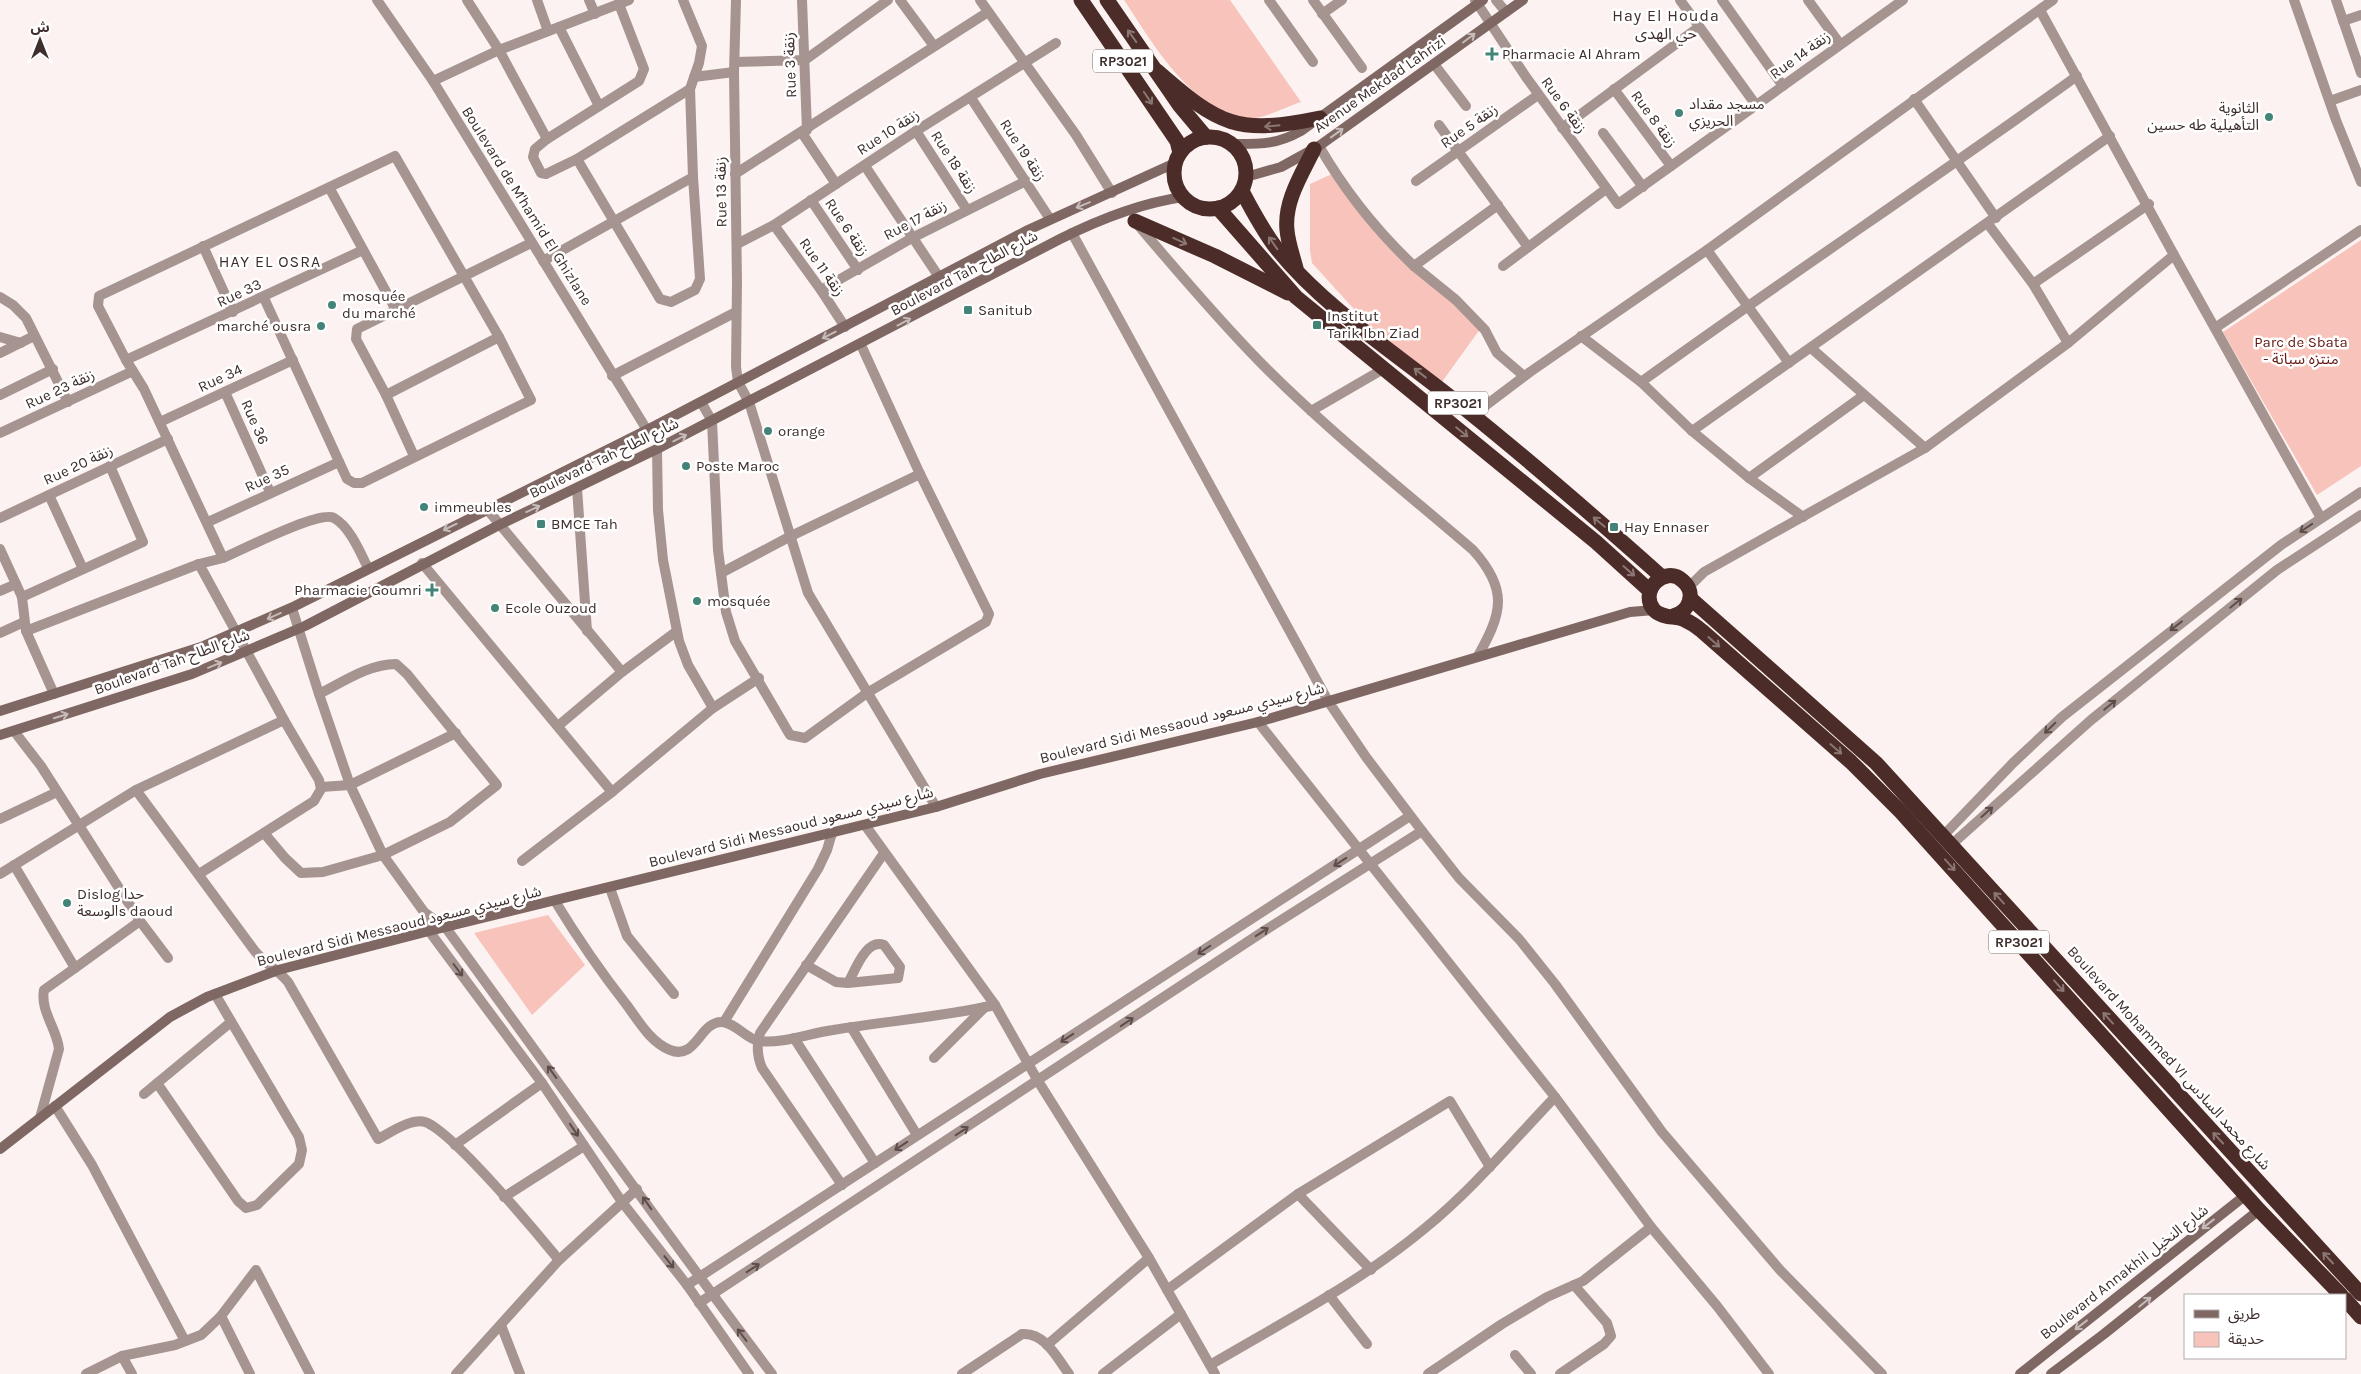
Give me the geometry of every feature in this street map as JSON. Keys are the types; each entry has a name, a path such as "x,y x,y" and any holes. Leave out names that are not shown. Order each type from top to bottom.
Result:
{"highway":[{"name":"RP3021","path":"1081,0 1177,141 1178,158 1174,178 1183,197"},
{"name":"RP3021","path":"1107,0 1180,106 1206,137"},
{"path":"1157,71 1200,107 1231,122 1266,127 1320,118"},
{"path":"1178,158 1194,140 1215,137 1232,144"},
{"name":"RP3021","path":"1232,144 1242,157 1244,184 1276,248 1298,272 1333,305 1473,416 1611,531 1662,578"},
{"path":"1298,272 1288,241 1287,218 1292,194 1316,148"},
{"path":"1183,197 1199,207 1218,208 1236,198 1244,184"},
{"name":"RP3021","path":"1218,208 1296,297 1596,542 1666,616 1673,616 1692,624 1702,631 1851,762 1902,812 2259,1210 2340,1294"},
{"path":"1131,216 1296,297"},
{"path":"1651,599 1653,584 1662,578 1670,576 1686,588 1685,610 1673,616"},
{"name":"Boulevard Mohammed VI شارع محمد السادس","path":"1686,588 1876,763 2361,1294"},
{"path":"2346,1300 2361,1317"}],"street":[{"name":"Boulevard de M'hamid El Ghizlane","path":"377,0 433,81 530,243 647,430"},
{"path":"467,0 499,50 547,139"},
{"path":"537,0 548,31"},
{"path":"589,0 595,14"},
{"path":"433,81 499,50 629,0"},
{"path":"577,159 660,299 671,302 695,290 700,279 693,177 690,89 702,46 683,0"},
{"name":"Rue 13 زنقة","path":"736,0 735,174 738,382"},
{"name":"Rue 3 زنقة","path":"802,0 805,60 805,131"},
{"path":"694,77 735,67 805,60 888,0"},
{"path":"900,0 934,46"},
{"path":"980,0 1076,134 1112,193"},
{"path":"1269,0 1313,62"},
{"path":"1313,0 1362,68"},
{"path":"1322,14 1342,0"},
{"path":"1496,0 1506,12"},
{"name":"Avenue Mekdad Lahrizi","path":"1244,184 1316,148 1523,0"},
{"path":"1680,0 1756,105"},
{"path":"1722,0 1782,86"},
{"path":"1808,0 1840,44"},
{"path":"1473,416 1524,376 1707,250 2053,0"},
{"path":"2294,0 2361,182"},
{"path":"2336,0 2361,73"},
{"name":"Avenue Mekdad Lahrizi","path":"1232,144 1270,144 1280,141 1320,118 1479,1"},
{"name":"Rue 6 زنقة","path":"1479,1 1490,23 1538,95 1617,203"},
{"name":"Rue 14 زنقة","path":"1617,203 1620,203 1900,1"},
{"path":"619,4 644,69 643,76 639,81 547,139 532,152 541,173 546,174 577,159 690,89"},
{"path":"2042,8 2042,12 2149,204 2174,255 2321,518"},
{"path":"735,174 805,131 988,12"},
{"path":"2343,21 2361,15"},
{"path":"559,27 599,106"},
{"path":"1562,128 1699,27"},
{"name":"Rue 10 زنقة","path":"737,244 774,225 916,131 1056,43"},
{"path":"1434,64 1466,106"},
{"path":"1641,382 1747,305 1957,163 2077,76"},
{"name":"Rue 8 زنقة","path":"1614,90 1670,166"},
{"path":"2330,101 2361,90"},
{"name":"Rue 5 زنقة","path":"1416,181 1538,95"},
{"name":"Rue 19 زنقة","path":"971,98 1050,219"},
{"path":"1914,99 1957,163 2068,343"},
{"path":"1439,125 1528,247"},
{"path":"805,131 836,184"},
{"name":"Rue 18 زنقة","path":"916,131 968,210"},
{"path":"1603,133 1643,186"},
{"path":"1692,430 1790,364 2110,136"},
{"path":"1316,148 1384,238 1414,266 1456,300 1485,330 1497,353 1524,376"},
{"path":"223,558 208,522 160,422 98,306 99,296 202,246 330,189 395,156 499,337 531,400 362,483 354,483 347,479 264,298"},
{"name":"Boulevard Tah شارع الطاح","path":"0,711 237,633 292,608 368,568 647,430 1050,219 1112,193 1178,158"},
{"path":"865,166 939,277"},
{"path":"543,262 693,177"},
{"name":"Rue 17 زنقة","path":"821,290 912,238 1026,181"},
{"path":"330,189 396,310"},
{"path":"1503,266 1606,189"},
{"name":"Boulevard Tah شارع الطاح","path":"0,735 192,674 247,652 299,628 422,563 657,449 1072,233 1131,216 1183,197"},
{"name":"Rue 6 زنقة","path":"811,200 858,270"},
{"path":"2033,284 2149,204"},
{"path":"1414,266 1498,205"},
{"path":"1131,216 1176,270 1259,361 1311,411 1473,550 1487,566 1496,583 1499,606 1492,631 1478,656"},
{"name":"Rue 11 زنقة","path":"774,225 845,327"},
{"path":"2215,328 2361,230"},
{"path":"1072,233 1328,701 1422,831 1468,888 1525,946 1605,1050 1662,1132 1780,1270 1882,1374"},
{"path":"414,456 386,395 356,339 358,329 530,243"},
{"path":"202,246 233,312"},
{"name":"Rue 33","path":"126,360 264,298 364,250"},
{"path":"1707,250 1790,364"},
{"path":"1686,588 1704,572 1925,448 2068,343 2174,255"},
{"path":"0,297 22,312 68,402"},
{"path":"612,376 736,312"},
{"path":"0,336 21,343"},
{"path":"0,353 34,336"},
{"path":"1581,336 1641,382 1692,430 1749,478 1803,517"},
{"path":"386,395 499,337"},
{"path":"701,402 712,421 718,550 730,627 735,641 759,678 790,735 797,738 805,738 867,693 960,640 989,618 989,614 920,474 861,344"},
{"path":"1811,348 1925,448"},
{"name":"Rue 34","path":"160,422 293,360"},
{"path":"1311,411 1384,368"},
{"path":"0,395 53,370"},
{"name":"Rue 23 زنقة","path":"0,434 133,371"},
{"path":"738,382 749,402 789,537 808,593 936,808"},
{"name":"Rue 36","path":"225,392 270,492"},
{"path":"1749,478 1864,395"},
{"name":"Rue 20 زنقة","path":"0,518 168,439"},
{"path":"657,449 658,510 663,560 677,631 688,665 713,708"},
{"name":"Rue 35","path":"208,522 339,462"},
{"path":"22,597 143,542 110,466"},
{"path":"721,573 789,537 920,474"},
{"path":"577,488 587,631"},
{"path":"1947,841 2013,763 2062,717 2273,551 2361,492"},
{"path":"49,495 83,569"},
{"path":"487,509 622,672"},
{"path":"0,633 25,626 199,564 223,558 308,521 327,515 336,519 343,526 368,568"},
{"path":"1947,841 2091,720 2277,570 2361,515"},
{"path":"0,549 22,597 25,626 54,694"},
{"path":"422,563 612,792"},
{"path":"198,874 314,801 320,794 321,787 319,780 199,564"},
{"path":"0,591 16,584"},
{"name":"Boulevard Sidi Messaoud شارع سيدي مسعود","path":"0,1149 170,1017 215,994 278,970 429,931 936,808 1040,774 1258,722 1630,612 1651,599"},
{"path":"292,608 350,785 383,855 424,912 446,928 637,1189 699,1278 772,1374"},
{"path":"558,726 622,672 677,631"},
{"path":"264,833 285,858 302,873 323,872 383,855 450,822 497,785 408,674 396,664 383,664 361,672 319,694"},
{"path":"522,861 612,792 713,708 759,678"},
{"path":"0,874 136,790 284,720"},
{"path":"1258,722 1555,1097 1651,1227 1717,1306 1769,1374"},
{"path":"14,731 57,792 140,921 168,958"},
{"path":"321,787 350,785 456,733"},
{"path":"136,790 254,950 262,960 278,970 288,982 378,1139 414,1122 424,1122 455,1145 559,1260"},
{"path":"0,819 57,792"},
{"path":"687,1285 1410,816"},
{"path":"864,825 990,1006 1027,1063 1149,1258 1213,1370 1371,1270 1425,1229 1490,1167 1555,1097"},
{"path":"699,1303 1038,1081 1264,930 1422,831"},
{"path":"724,1022 818,869 827,850 832,833"},
{"path":"842,1184 762,1068 757,1056 757,1041 760,1032 884,853"},
{"path":"14,865 75,968"},
{"path":"610,888 627,936 674,994"},
{"path":"555,901 592,960 650,1035 672,1052 682,1052 693,1047 708,1028 715,1023 724,1022 757,1041 794,1038 851,1027 990,1006"},
{"path":"424,912 429,931 542,1083 622,1202 687,1285 749,1374"},
{"path":"40,1118 59,1049 57,1037 44,1005 44,990 140,921"},
{"path":"806,965 836,982 848,983 898,978 900,966 884,945 874,944 868,948 848,983"},
{"path":"157,1083 238,1201 246,1208 257,1205 298,1164 302,1150 298,1137 215,994"},
{"path":"934,1058 990,1006"},
{"path":"144,1094 232,1022"},
{"path":"851,1027 918,1135"},
{"path":"794,1038 875,1163"},
{"path":"455,1145 542,1083"},
{"path":"1167,1290 1298,1194 1450,1101 1490,1167"},
{"path":"55,1106 92,1165 185,1341"},
{"path":"504,1197 584,1146"},
{"path":"456,1374 559,1260 637,1189"},
{"path":"1298,1194 1371,1270"},
{"name":"Boulevard Annakhil شارع النخيل","path":"2020,1374 2246,1194"},
{"path":"2051,1374 2259,1210"},
{"path":"1428,1374 1547,1297 1583,1281 1651,1227"},
{"path":"1047,1345 1149,1258"},
{"path":"86,1374 122,1356 185,1341 201,1335 221,1316 256,1270 310,1374"},
{"path":"1560,1374 1604,1344 1611,1336 1607,1323 1574,1285"},
{"path":"1329,1296 1367,1344"},
{"path":"1103,1374 1181,1314"},
{"path":"221,1316 250,1374"},
{"path":"500,1325 520,1374"},
{"path":"962,1374 1022,1334 1032,1333 1041,1338 1069,1374"},
{"path":"1515,1355 1531,1374"},
{"path":"122,1356 132,1374"}],"green space":[{"path":"1124,0 1230,0 1301,102 1270,114 1253,118 1231,114 1212,105 1177,75 1148,37"},
{"path":"1332,174 1384,239 1483,325 1439,386 1373,330 1312,263 1310,251 1310,184"},
{"name":"Parc de Sbata - منتزه سباتة","path":"2361,240 2361,466 2317,495 2223,332"},
{"path":"548,915 585,965 532,1015 474,933"}],"place":[{"name":"Pharmacie Al Ahram","path":"1492,54"},
{"name":"مسجد مقداد الحريزي","path":"1679,113"},
{"name":"الثانوية التأهيلية طه حسين","path":"2269,117"},
{"name":"mosquée du marché","path":"332,305"},
{"name":"Sanitub","path":"968,310"},
{"name":"Institut Tarik Ibn Ziad","path":"1317,325"},
{"name":"marché ousra","path":"321,326"},
{"name":"orange","path":"768,431"},
{"name":"Poste Maroc","path":"686,466"},
{"name":"immeubles","path":"424,507"},
{"name":"BMCE Tah","path":"541,524"},
{"name":"Hay Ennaser","path":"1614,527"},
{"name":"Pharmacie Goumri","path":"432,590"},
{"name":"mosquée","path":"697,601"},
{"name":"Ecole Ouzoud","path":"495,608"},
{"name":"Dislog حدا الوسعةs daoud","path":"67,903"}],"district":[{"name":"Hay El Houda حي الهدى","path":"1666,24"},
{"name":"HAY EL OSRA","path":"270,261"}]}
